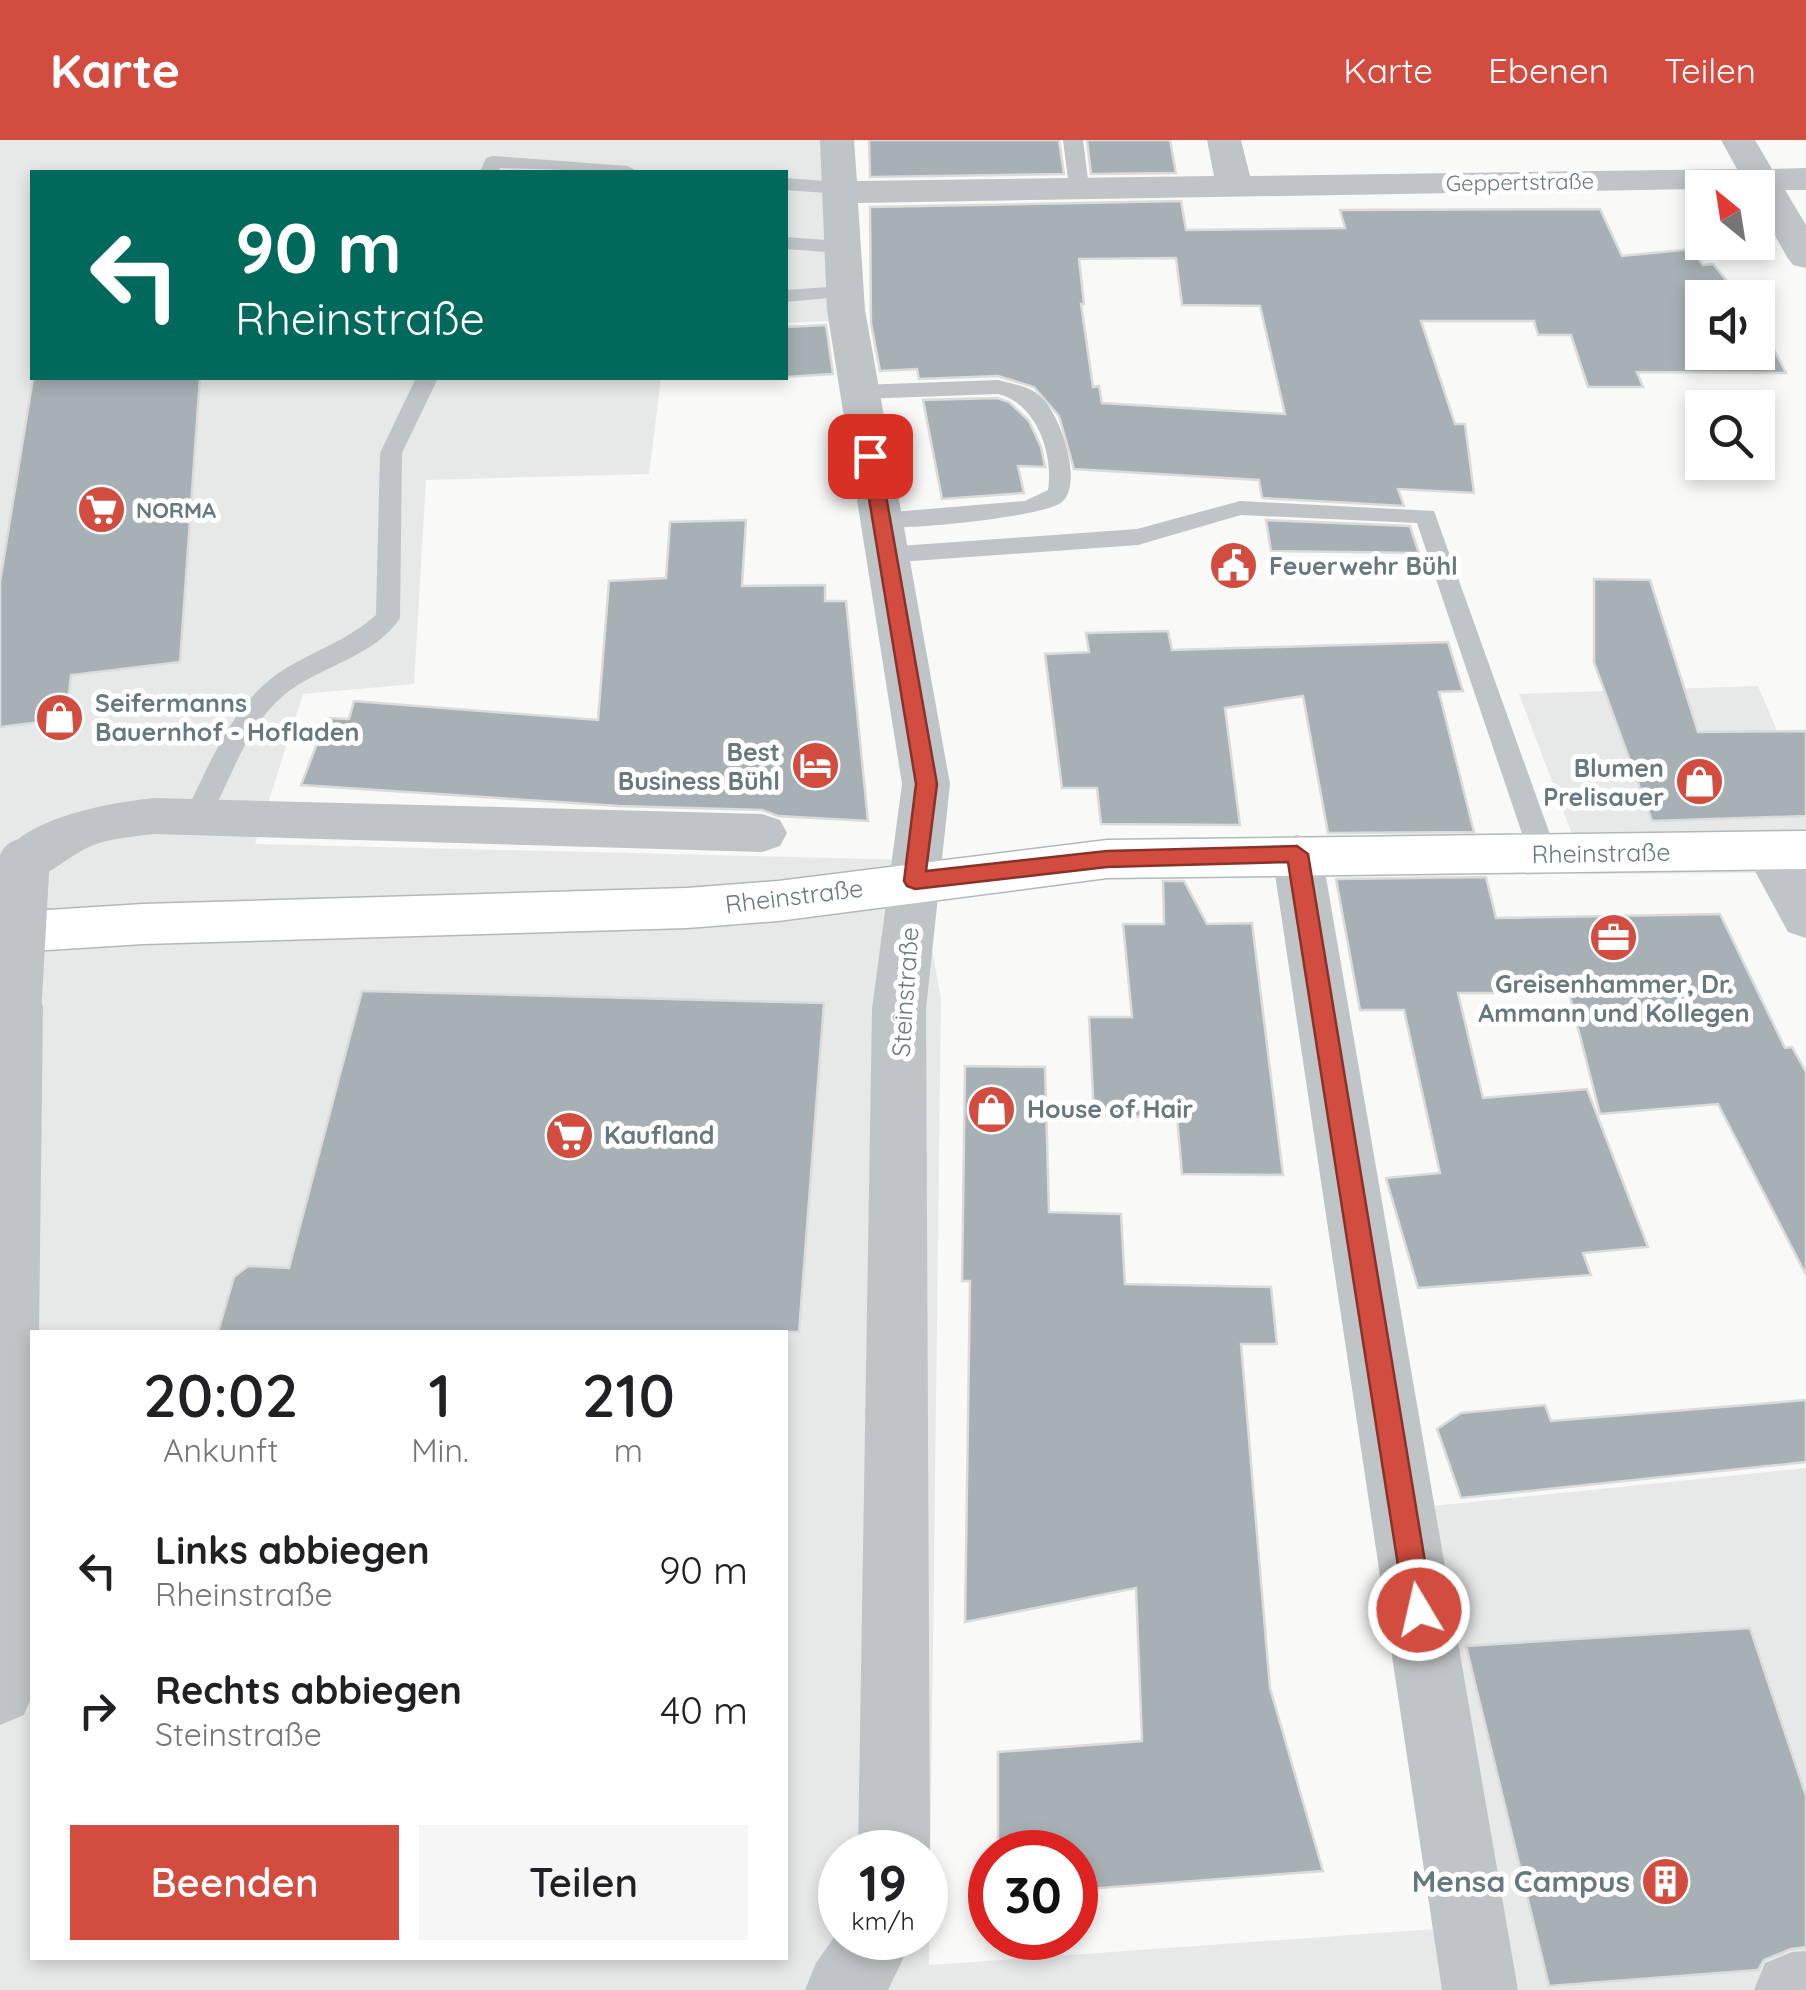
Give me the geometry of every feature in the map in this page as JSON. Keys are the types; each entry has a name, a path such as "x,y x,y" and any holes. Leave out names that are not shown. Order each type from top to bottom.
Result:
{"street":[{"name":"Steinstraße","path":"837,140 844,292 926,784 899,1009 894,1830"},
{"path":"1224,140 1234,186"},
{"path":"1738,140 1754,170"},
{"name":"Geppertstraße","path":"1775,180 1806,179"},
{"name":"Geppertstraße","path":"839,190 1685,181"},
{"path":"1775,206 1806,257"},
{"path":"0,1690 2,1486 24,864 46,844 80,827 127,818 198,816 762,833"},
{"path":"1787,850 1806,918"},
{"name":"Rheinstraße","path":"0,933 142,924 688,908 778,901 1107,859 1787,850"},
{"path":"1297,854 1480,1990"},
{"path":"1792,1990 1806,1989"}],"lane":[{"path":"1073,140 1079,187"},
{"path":"490,170 493,162 601,170"},
{"path":"788,184 839,190"},
{"path":"788,243 842,247"},
{"path":"788,296 844,292"},
{"path":"198,816 248,717 286,680 368,638 388,618 391,453 426,380"},
{"path":"860,392 998,387 1015,390 1043,412 1062,481 1058,493 1046,502 883,538"},
{"path":"883,538 1138,538 1240,508 1426,516 1543,854"}],"shaded area":[{"path":"0,140 838,140 849,320 788,323 788,170 30,170 30,380 661,380 649,474 426,480 414,684 303,694 255,844 916,860 941,999 931,1830 818,1830 818,1960 929,1960 929,1965 1098,1960 1098,1953 1505,1924 1433,1506 1806,1468 1806,1990 0,1990"},
{"path":"1758,686 1806,798 1806,885 1799,873 1587,874 1519,694"}],"building":[{"path":"869,140 1059,140 1064,174 870,177"},
{"path":"1087,140 1170,140 1176,173 1091,174"},
{"path":"1181,201 1186,230 1345,228 1340,210 1600,209 1622,256 1685,250 1685,260 1713,264 1726,280 1685,280 1685,370 1775,370 1775,351 1786,373 1637,372 1643,387 1588,387 1571,335 1538,335 1534,321 1421,321 1455,424 1465,424 1474,493 1398,489 1404,506 1262,498 1259,480 1074,469 1059,416 1034,387 998,376 919,379 917,369 880,371 871,323 870,207","holes":["1176,258 1182,305 1260,306 1285,414 1102,403 1099,386 1093,387 1079,259"]},
{"path":"826,325 833,374 788,377 788,327"},
{"name":"NORMA","path":"33,380 200,380 180,662 71,675 66,719 0,727 0,582"},
{"path":"997,398 1009,402 1029,421 1045,467 1018,466 1024,493 942,499 923,400"},
{"path":"746,520 742,586 825,585 825,601 846,601 868,821 778,816 762,810 619,806 301,785 327,718 349,719 354,701 598,720 609,581 666,578 670,522"},
{"path":"1266,520 1410,526 1419,553 1271,551"},
{"path":"1594,579 1650,580 1698,732 1806,731 1806,816 1652,821 1594,662"},
{"path":"1168,631 1172,650 1448,642 1463,691 1439,692 1474,832 1328,833 1303,696 1225,708 1240,825 1101,824 1097,788 1062,788 1045,654 1089,652 1086,633"},
{"path":"1486,877 1496,918 1720,914 1785,1048 1792,1047 1806,1072 1806,1275 1718,1104 1600,1114 1569,993 1458,993 1483,1098 1587,1089 1648,1247 1583,1253 1591,1275 1418,1288 1386,1178 1440,1173 1404,1010 1360,1010 1336,879"},
{"path":"1163,881 1184,881 1207,924 1252,923 1283,1175 1182,1174 1177,1117 1094,1116 1089,1017 1132,1017 1123,924 1164,924"},
{"name":"Kaufland","path":"362,991 824,1003 799,1332 219,1330 234,1277 248,1266 289,1268"},
{"path":"965,1066 1045,1067 1049,1212 1121,1214 1125,1284 1271,1287 1277,1344 1241,1344 1270,1688 1323,1871 1098,1888 1098,1830 998,1830 998,1752 1142,1741 1136,1588 965,1622 970,1281 962,1281"},
{"path":"1806,1400 1806,1462 1461,1498 1437,1429 1461,1413 1545,1405 1551,1421"},
{"name":"Mensa Campus","path":"1750,1628 1806,1796 1806,1947 1764,1960 1758,1970 1549,1986 1466,1646"}],"place":[{"name":"NORMA","path":"101,510"},
{"name":"Feuerwehr Bühl","path":"1234,566"},
{"name":"Seifermanns Bauernhof - Hofladen","path":"60,717"},
{"name":"Best Business Bühl","path":"815,766"},
{"name":"Blumen Prelisauer","path":"1699,782"},
{"name":"Greisenhammer, Dr. Ammann und Kollegen","path":"1614,938"},
{"name":"House of Hair","path":"992,1109"},
{"name":"Kaufland","path":"569,1135"},
{"name":"Mensa Campus","path":"1665,1882"}],"route":[{"path":"870,456 926,784 915,881 1107,859 1297,854 1419,1610"}]}
